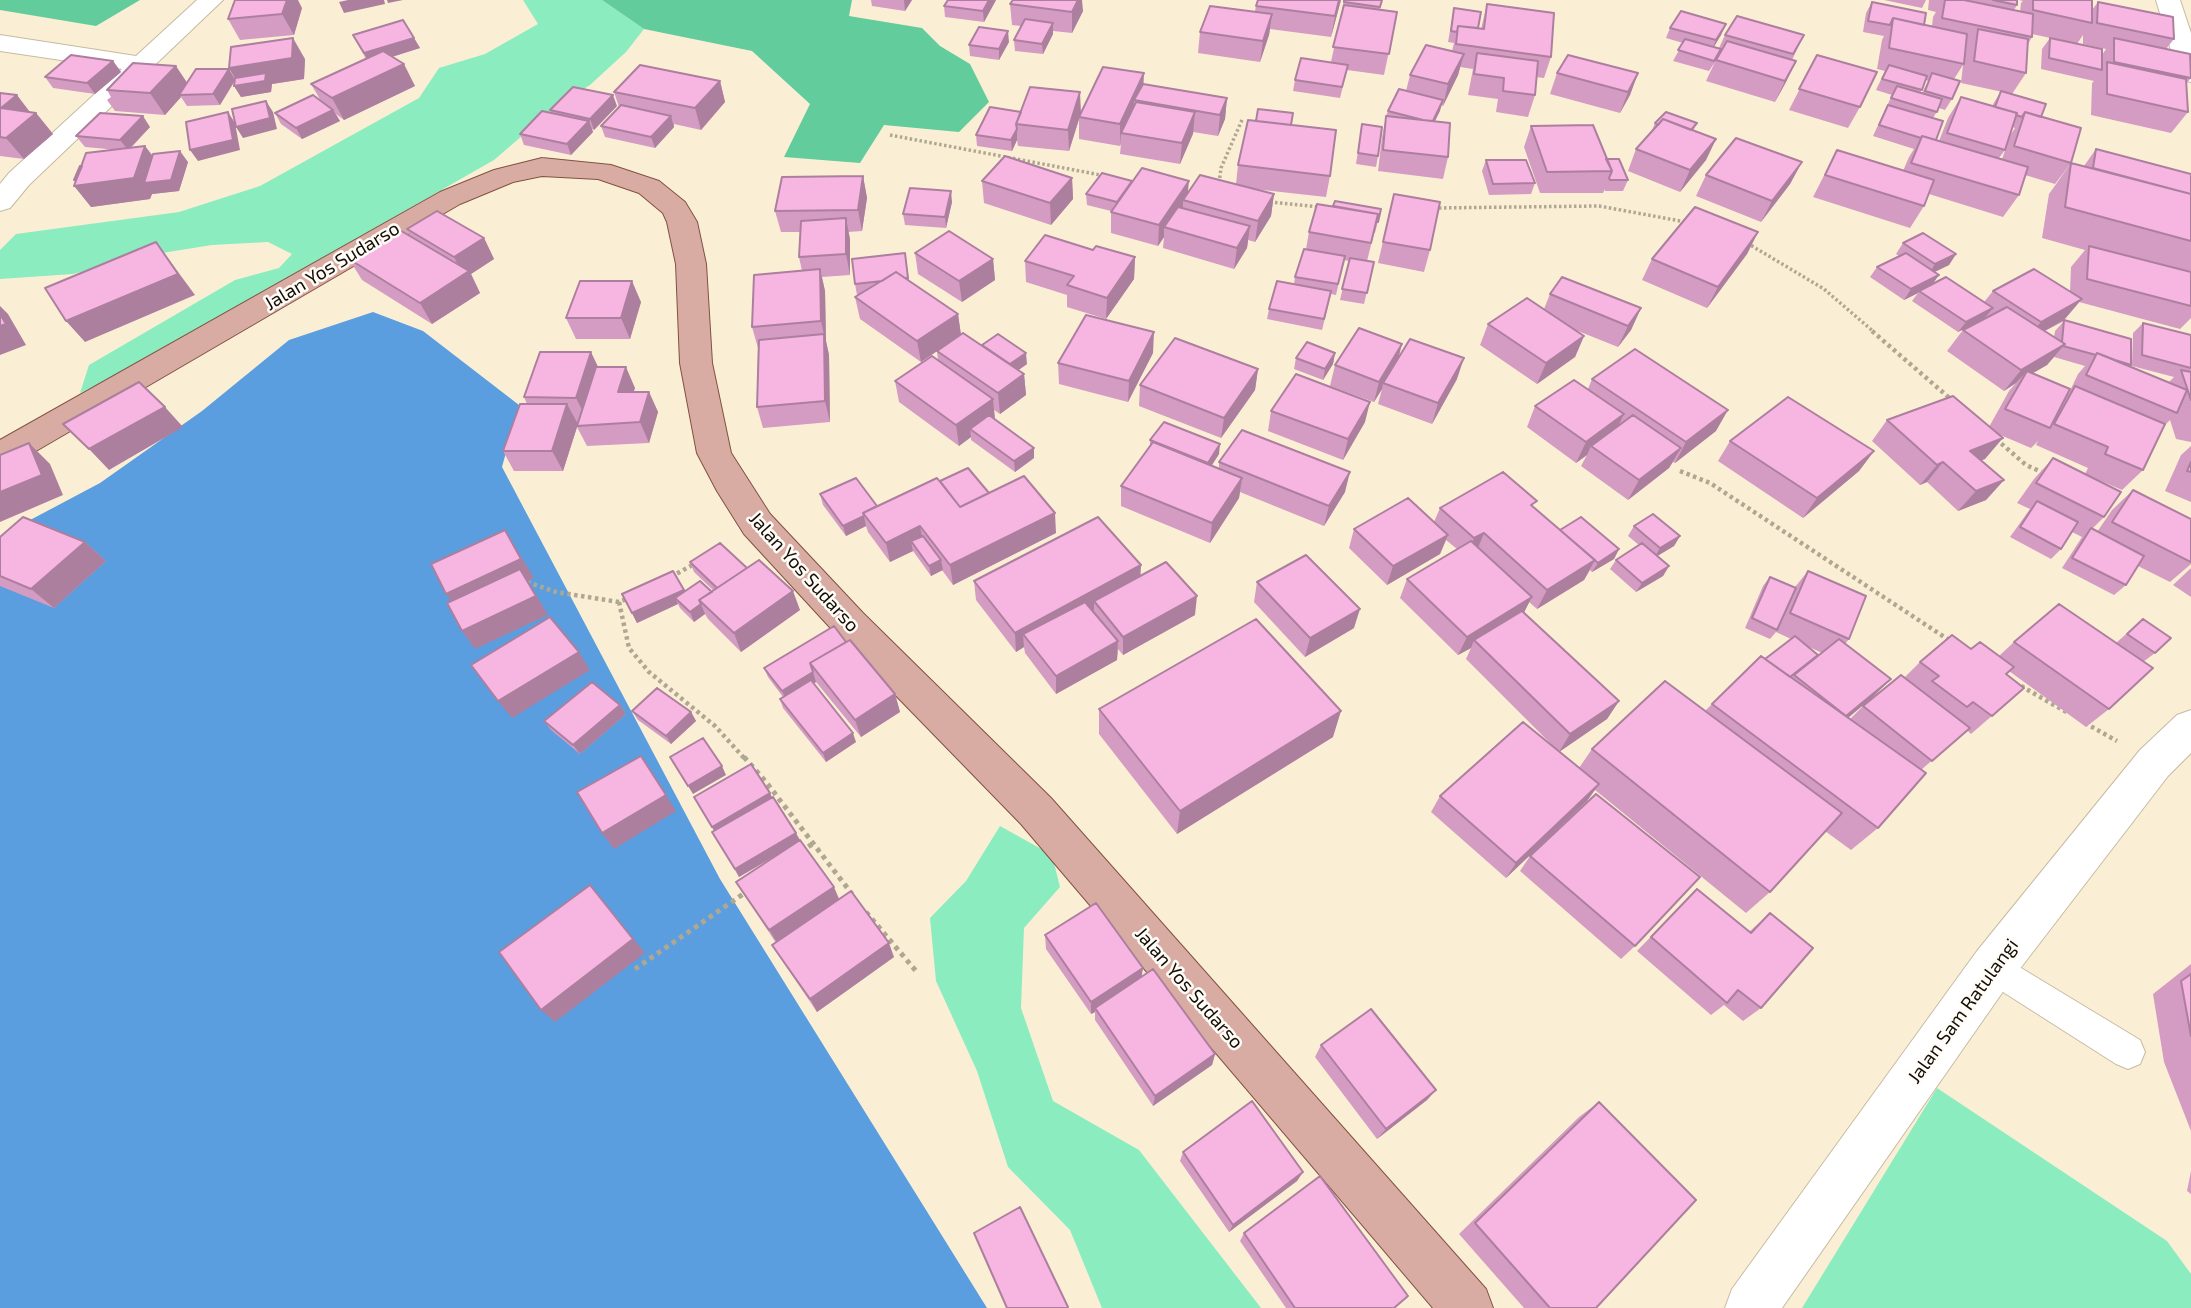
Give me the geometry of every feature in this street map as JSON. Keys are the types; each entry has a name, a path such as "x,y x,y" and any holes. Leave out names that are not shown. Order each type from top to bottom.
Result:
{"main road":[{"name":"Jalan Yos Sudarso","path":"0,456 450,198 504,176 542,167 601,171 649,187 675,208 682,222 691,264 696,363 714,453 729,482 757,524 850,624 1036,811 1467,1308"}],"street":[{"path":"0,202 19,179 211,0"},
{"path":"2168,0 2191,74"},
{"path":"0,43 141,64"},
{"name":"Jalan Sam Ratulangi","path":"1751,1308 1993,967 2154,763 2191,727"}],"lane":[{"path":"1993,967 2128,1052"}],"path":[{"path":"1218,194 1221,168 1242,120"},
{"path":"890,135 1116,178"},
{"path":"1267,202 1320,207"},
{"path":"1424,208 1599,206 1621,208 1695,225"},
{"path":"1744,242 1756,246 1824,289 1955,404"},
{"path":"1996,439 2026,465 2050,476"},
{"path":"1680,471 1710,483 1955,644"},
{"path":"667,579 757,524"},
{"path":"527,582 556,592 619,602 631,597"},
{"path":"619,602 629,649 649,672 715,726 766,782 815,842 854,896"},
{"path":"2011,681 2071,715"},
{"path":"2082,722 2154,763"},
{"path":"794,857 815,842"},
{"path":"635,970 754,886"},
{"path":"862,907 916,971"}],"green space":[{"path":"0,0 140,0 96,26 0,10"},
{"path":"523,0 602,0 644,29 626,52 590,85 558,105 494,160 119,374 80,393 89,365 235,280 279,268 292,254 268,242 212,245 137,257 73,274 0,279 0,250 16,234 179,212 260,186 419,98 439,68 485,54 538,24"},
{"path":"602,0 852,0 849,16 922,28 940,46 970,64 989,102 959,132 884,125 860,163 784,157 810,104 752,51 644,29"},
{"path":"1000,826 1052,855 1060,887 1024,928 1021,1008 1053,1101 1139,1150 1261,1308 1102,1308 1070,1230 1008,1167 977,1071 936,981 930,918 966,881"},
{"path":"1937,1088 2167,1241 2191,1274 2191,1308 1802,1308"}],"water":[{"path":"373,312 423,331 519,405 502,467 720,879 987,1308 0,1308 0,536 100,483 202,411 289,340"}],"building":[{"path":"235,0 287,0 282,14 228,19"},
{"path":"948,0 989,0 983,11 944,6"},
{"path":"1013,0 1078,0 1072,12 1010,4"},
{"path":"1258,0 1339,0 1335,16 1256,6"},
{"path":"1344,0 1382,0 1380,7"},
{"path":"1945,0 1964,0 2033,14 2032,37 1942,18"},
{"path":"1993,0 2017,0 2017,5"},
{"path":"2033,0 2092,0 2092,23 2033,10"},
{"path":"1872,2 1926,13 1924,25 1893,18 1890,25 1868,21"},
{"path":"2098,2 2173,17 2174,39 2097,23"},
{"path":"1487,4 1554,13 1551,57 1456,44 1458,26 1484,29"},
{"path":"1344,5 1397,12 1389,54 1333,47"},
{"path":"1210,6 1272,14 1263,41 1200,32"},
{"path":"1454,8 1481,12 1478,28 1458,26 1457,32 1451,31"},
{"path":"1681,11 1726,24 1716,40 1670,28"},
{"path":"1737,16 1804,35 1793,54 1725,35"},
{"path":"1893,18 1967,34 1964,64 1889,48"},
{"path":"1025,19 1053,23 1042,44 1014,40"},
{"path":"403,20 414,38 364,53 353,35"},
{"path":"979,27 1008,31 999,49 969,45"},
{"path":"1978,29 2028,39 2026,73 1974,61"},
{"path":"293,38 292,58 229,68 231,47"},
{"path":"2050,38 2102,49 2102,70 2049,58"},
{"path":"2114,38 2190,54 2191,78 2114,62"},
{"path":"1685,39 1721,49 1714,61 1678,50"},
{"path":"1727,41 1796,61 1785,81 1716,60"},
{"path":"1426,45 1464,54 1448,84 1410,75"},
{"path":"383,51 404,64 332,98 311,84"},
{"path":"1477,53 1538,61 1535,95 1503,91 1504,78 1474,74"},
{"path":"71,55 113,61 87,83 45,77"},
{"path":"1568,55 1638,73 1628,92 1557,73"},
{"path":"1817,55 1877,72 1860,107 1799,89"},
{"path":"1301,58 1348,65 1342,87 1295,80"},
{"path":"2107,62 2186,79 2188,112 2107,94"},
{"path":"133,63 176,66 150,93 107,90"},
{"path":"640,65 720,81 695,108 614,92"},
{"path":"1889,65 1927,76 1922,90 1882,79"},
{"path":"1103,67 1144,73 1120,124 1079,117"},
{"path":"196,69 229,69 213,94 179,95"},
{"path":"266,73 265,81 234,86 235,78"},
{"path":"1932,73 1960,81 1952,99 1925,91"},
{"path":"1143,84 1227,98 1220,115 1134,100"},
{"path":"1897,86 1942,99 1937,112 1891,98"},
{"path":"573,87 613,95 590,119 550,110"},
{"path":"1030,87 1080,92 1068,130 1016,124"},
{"path":"1399,89 1443,100 1433,121 1388,111"},
{"path":"2001,91 2046,104 2041,117 2025,112 2022,117 1995,107"},
{"path":"0,93 17,95 1,108 36,113 6,138 0,137"},
{"path":"313,95 333,110 296,128 275,113"},
{"path":"1961,97 2017,113 2005,150 1947,133"},
{"path":"266,101 270,118 236,127 232,109"},
{"path":"1136,102 1195,112 1182,143 1121,133"},
{"path":"621,105 671,116 651,137 601,126"},
{"path":"1888,105 1943,121 1936,140 1879,125"},
{"path":"990,107 1021,112 1011,140 976,135"},
{"path":"1258,109 1293,113 1291,125 1256,121"},
{"path":"542,111 589,121 567,144 520,134"},
{"path":"228,112 233,140 190,150 186,122"},
{"path":"1666,112 1697,123 1691,130 1663,119 1658,125 1655,123"},
{"path":"2025,112 2081,128 2071,163 2014,146"},
{"path":"100,113 143,116 120,140 76,136"},
{"path":"1386,116 1450,123 1448,157 1383,150"},
{"path":"1663,119 1716,139 1690,170 1636,149"},
{"path":"1248,120 1336,130 1330,176 1238,165"},
{"path":"1362,124 1382,127 1378,156 1358,153"},
{"path":"1593,125 1612,171 1547,172 1531,126"},
{"path":"1922,136 2028,167 2019,195 1911,163"},
{"path":"1736,138 1802,162 1772,201 1706,175"},
{"path":"145,146 134,178 74,186 86,153"},
{"path":"2096,149 2191,174 2191,194 2093,168"},
{"path":"1837,150 1934,180 1924,206 1825,175"},
{"path":"180,151 171,180 144,183 153,154"},
{"path":"1005,156 1072,178 1050,203 982,181"},
{"path":"1606,159 1619,159 1628,180 1610,180 1612,171"},
{"path":"1486,160 1526,160 1535,183 1493,184"},
{"path":"2071,163 2191,194 2191,241 2065,207"},
{"path":"1142,168 1189,181 1159,225 1111,212"},
{"path":"1102,173 1132,181 1117,202 1086,194"},
{"path":"1200,175 1274,194 1258,221 1183,200"},
{"path":"863,176 858,210 775,211 782,177"},
{"path":"910,188 951,191 945,217 903,214"},
{"path":"1394,194 1440,202 1430,250 1383,242"},
{"path":"1335,201 1381,209 1378,222 1378,214 1333,206"},
{"path":"1317,204 1378,214 1371,243 1309,232"},
{"path":"1178,207 1250,226 1237,248 1164,227"},
{"path":"1695,207 1758,232 1718,287 1652,259"},
{"path":"437,211 484,238 454,257 407,229"},
{"path":"846,218 846,254 799,257 801,221"},
{"path":"398,229 469,271 420,303 349,259"},
{"path":"949,231 993,259 959,281 915,253"},
{"path":"1923,233 1956,254 1935,264 1903,243"},
{"path":"1045,235 1093,250 1096,246 1135,257 1107,298 1067,285 1074,276 1025,261"},
{"path":"156,242 178,274 66,321 45,288"},
{"path":"2089,246 2191,272 2191,306 2087,279"},
{"path":"1304,249 1345,256 1338,284 1295,277"},
{"path":"905,253 908,278 896,272 882,281 855,284 852,259"},
{"path":"1906,253 1939,275 1911,289 1877,267"},
{"path":"1350,258 1374,262 1367,293 1342,289"},
{"path":"820,269 821,321 752,327 754,275"},
{"path":"2034,269 2082,299 2041,322 1993,291"},
{"path":"896,272 958,314 917,341 855,297"},
{"path":"1562,277 1641,308 1628,326 1550,294"},
{"path":"1946,277 1993,308 1966,322 1919,291"},
{"path":"580,281 632,281 621,318 566,318"},
{"path":"1277,281 1331,291 1324,319 1269,309"},
{"path":"1527,298 1584,336 1546,363 1488,324"},
{"path":"2007,307 2065,344 2021,370 1963,330"},
{"path":"0,314 6,324 0,326"},
{"path":"1086,315 1154,332 1129,381 1058,363"},
{"path":"2064,320 2131,339 2131,365 2097,353 2096,355 2063,346"},
{"path":"2143,323 2191,335 2191,368 2142,355"},
{"path":"1359,328 1402,344 1379,382 1335,365"},
{"path":"963,333 1024,374 998,393 937,351"},
{"path":"824,334 825,401 757,407 759,340"},
{"path":"998,334 1026,353 1010,364 982,345"},
{"path":"1175,338 1258,369 1224,418 1140,385"},
{"path":"1410,339 1464,358 1438,403 1383,383"},
{"path":"1307,342 1335,353 1325,369 1296,358"},
{"path":"1635,349 1728,410 1686,442 1592,379"},
{"path":"540,352 591,352 576,398 524,397"},
{"path":"2097,353 2187,390 2177,413 2086,375"},
{"path":"932,356 993,399 956,425 895,381"},
{"path":"596,367 626,367 618,392 649,392 640,422 577,426"},
{"path":"2181,370 2191,372 2191,400"},
{"path":"2027,371 2070,389 2050,428 2005,409"},
{"path":"1296,374 1370,402 1348,439 1271,411"},
{"path":"1574,380 1624,414 1586,442 1535,406"},
{"path":"139,382 165,407 89,449 63,424"},
{"path":"2075,386 2165,424 2143,470 2105,454 2108,447 2054,424"},
{"path":"1953,396 2003,438 1970,451 2004,480 1976,491 1943,462 1937,465 1887,420"},
{"path":"1788,397 1874,451 1817,498 1730,441"},
{"path":"520,404 567,404 552,451 503,451"},
{"path":"989,415 1034,448 1014,461 970,429"},
{"path":"1633,415 1681,448 1639,480 1591,446"},
{"path":"1164,422 1220,444 1208,463 1150,440"},
{"path":"1242,430 1350,472 1329,506 1219,462"},
{"path":"1153,442 1242,478 1212,523 1121,486"},
{"path":"29,443 42,475 0,492 0,455"},
{"path":"2053,458 2121,492 2104,517 2036,483"},
{"path":"968,468 989,493 960,507 940,481"},
{"path":"1503,472 1537,501 1531,505 1595,560 1547,590 1484,533 1474,538 1440,508"},
{"path":"1024,476 1055,513 950,565 920,526 886,543 863,513 937,478 960,507"},
{"path":"856,478 877,506 843,526 820,494"},
{"path":"2133,490 2191,519 2191,562 2112,522"},
{"path":"1408,498 1448,535 1393,566 1354,529"},
{"path":"2037,501 2078,522 2061,549 2020,527"},
{"path":"1653,514 1680,536 1660,548 1634,526"},
{"path":"23,517 85,542 31,589 0,576 0,537"},
{"path":"1098,517 1141,565 1015,633 974,581"},
{"path":"1581,517 1619,549 1598,563 1560,530"},
{"path":"2091,528 2144,556 2126,585 2072,558"},
{"path":"505,530 521,559 446,594 431,564"},
{"path":"923,536 941,560 929,566 911,541"},
{"path":"1471,541 1532,597 1467,637 1407,579"},
{"path":"720,543 747,568 717,588 690,562"},
{"path":"1642,543 1669,566 1642,583 1616,560"},
{"path":"1306,555 1360,609 1310,638 1257,582"},
{"path":"759,560 793,591 734,633 699,600"},
{"path":"1166,562 1197,596 1123,637 1094,601"},
{"path":"520,569 536,596 462,631 447,603"},
{"path":"673,571 684,590 632,613 622,594"},
{"path":"1808,571 1866,596 1849,639 1790,613"},
{"path":"1770,577 1796,588 1777,630 1752,618"},
{"path":"700,581 712,592 699,600 701,604 690,612 675,598"},
{"path":"1085,602 1118,641 1056,676 1023,634"},
{"path":"2059,604 2153,668 2109,709 2014,642"},
{"path":"1522,611 1619,701 1570,734 1474,640"},
{"path":"550,617 579,652 498,701 471,665"},
{"path":"1256,619 1341,711 1180,811 1099,709"},
{"path":"2143,619 2171,638 2155,653 2127,634"},
{"path":"834,626 846,642 810,663 813,672 782,691 764,668"},
{"path":"1952,635 1971,649 1980,642 2014,667 2006,674 2024,688 1992,716 1973,702 1967,707 1932,681 1939,676 1920,662"},
{"path":"1795,636 1818,655 1790,677 1765,659"},
{"path":"1839,639 1891,679 1846,716 1794,675"},
{"path":"850,640 895,694 855,720 810,663"},
{"path":"1761,656 1926,773 1878,828 1712,704"},
{"path":"1901,675 1970,728 1932,761 1863,706"},
{"path":"811,680 853,733 823,753 780,699"},
{"path":"1665,681 1842,813 1770,892 1592,749"},
{"path":"592,682 620,705 573,745 544,721"},
{"path":"657,688 691,712 666,736 632,711"},
{"path":"1523,722 1599,784 1516,863 1440,796"},
{"path":"703,738 722,766 688,786 670,757"},
{"path":"641,756 666,795 602,833 577,792"},
{"path":"751,764 770,793 712,827 694,797"},
{"path":"1596,794 1700,877 1635,946 1530,856"},
{"path":"773,797 796,833 735,869 712,832"},
{"path":"800,840 834,887 769,930 736,882"},
{"path":"590,885 633,939 541,1010 499,952"},
{"path":"1697,889 1751,933 1770,913 1813,948 1761,1008 1738,990 1727,1003 1651,937"},
{"path":"851,891 889,943 810,999 772,945"},
{"path":"1096,903 1143,968 1091,1002 1045,935"},
{"path":"1153,969 1215,1054 1155,1096 1095,1008"},
{"path":"2191,974 2191,1036 2181,981"},
{"path":"1371,1009 1436,1090 1386,1129 1321,1045"},
{"path":"1252,1101 1303,1172 1233,1225 1183,1152"},
{"path":"1599,1102 1696,1200 1596,1308 1550,1308 1475,1223"},
{"path":"1320,1176 1408,1296 1394,1308 1295,1308 1244,1233"},
{"path":"1020,1207 1067,1308 1007,1308 974,1233"}]}
